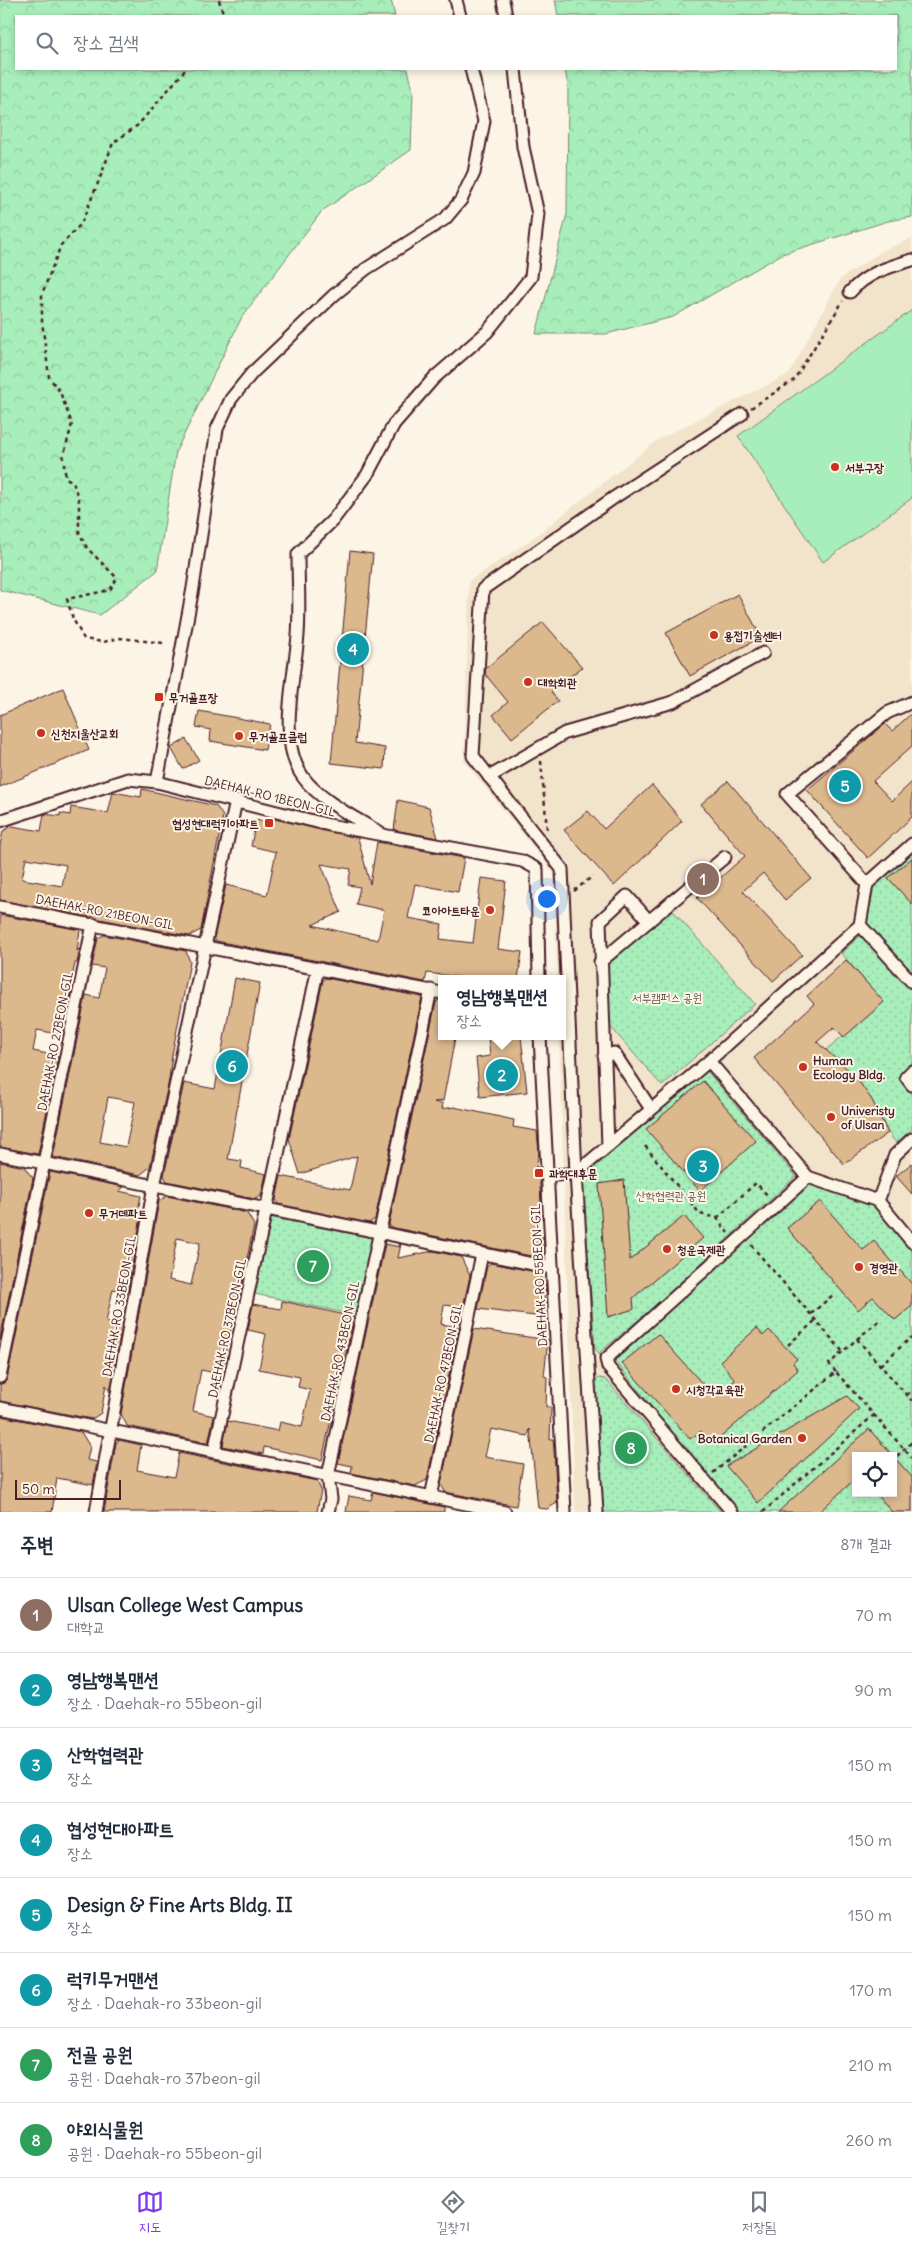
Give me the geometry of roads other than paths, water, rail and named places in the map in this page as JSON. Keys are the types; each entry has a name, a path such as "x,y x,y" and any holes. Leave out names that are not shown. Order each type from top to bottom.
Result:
{"street":[{"path":"456,0 460,15"},
{"path":"503,0 506,15"},
{"path":"157,782 193,588 217,429 231,399 252,373 334,295 366,269 445,219 461,200 474,173 484,121 471,70"},
{"path":"383,835 314,791 302,776 291,753 288,735 298,633 298,554 333,520 367,475 394,424 434,378 487,332 531,277 538,214 524,147 515,70"},
{"path":"850,292 861,280 890,267 912,260"},
{"path":"597,1512 590,1373 576,1173 562,870 473,756 483,590 615,497 742,414"},
{"path":"489,777 565,733 673,702 762,653"},
{"path":"867,884 787,794 888,712 912,702"},
{"name":"DAEHAK-RO 1BEON-GIL","path":"0,821 128,778 157,782 329,825 522,861 538,869 539,975"},
{"name":"DAEHAK-RO 33BEON-GIL","path":"96,1512 154,1186 236,801"},
{"path":"547,1176 576,1173 709,1061 860,926 867,884 912,844"},
{"path":"600,962 725,857"},
{"path":"608,1146 600,921 627,896 649,921"},
{"name":"DAEHAK-RO 21BEON-GIL","path":"0,907 204,946"},
{"name":"DAEHAK-RO 27BEON-GIL","path":"0,1377 93,924"},
{"path":"860,926 912,982"},
{"path":"204,946 437,991"},
{"name":"DAEHAK-RO 37BEON-GIL","path":"214,1452 318,968"},
{"name":"DAEHAK-RO 43BEON-GIL","path":"328,1512 331,1499 328,1476 380,1232 437,991"},
{"name":"DAEHAK-RO 55BEON-GIL","path":"540,1040 565,1512"},
{"path":"604,1056 614,1054 652,1109"},
{"path":"709,1061 808,1177 878,1201 912,1242"},
{"path":"912,1071 906,1077 912,1085"},
{"path":"878,1201 895,1155 912,1139"},
{"path":"0,1154 552,1268"},
{"path":"590,1373 808,1177"},
{"name":"DAEHAK-RO 47BEON-GIL","path":"431,1497 482,1254"},
{"path":"606,1359 608,1367 732,1512"},
{"path":"0,1408 505,1512"}],"place":[{"name":"서부구장","path":"835,467"},
{"name":"용접기술센터","path":"714,635"},
{"name":"협성현대아파트","path":"353,649"},
{"name":"대학회관","path":"528,682"},
{"name":"무거골프장","path":"159,697"},
{"name":"신천지울산교회","path":"41,733"},
{"name":"무거골프클럽","path":"239,736"},
{"name":"Design & Fine Arts Bldg. II","path":"845,786"},
{"name":"협성현대럭키아파트","path":"269,823"},
{"name":"Ulsan College West Campus","path":"703,879"},
{"name":"코아아트타운","path":"490,910"},
{"name":"럭키무거맨션","path":"232,1066"},
{"name":"Human Ecology Bldg.","path":"803,1067"},
{"name":"영남행복맨션","path":"502,1075"},
{"name":"Univeristy of Ulsan","path":"831,1117"},
{"name":"산학협력관","path":"703,1166"},
{"name":"과학대후문","path":"539,1173"},
{"name":"무거데파트","path":"89,1213"},
{"name":"청운국제관","path":"667,1249"},
{"name":"전골 공원","path":"313,1266"},
{"name":"경영관","path":"859,1267"},
{"name":"시청각교육관","path":"676,1389"},
{"name":"Botanical Garden","path":"802,1438"},
{"name":"야외식물원","path":"631,1448"}],"park label":[{"name":"서부캠퍼스 공원","path":"667,997"},
{"name":"산학협력관 공원","path":"671,1195"}]}
